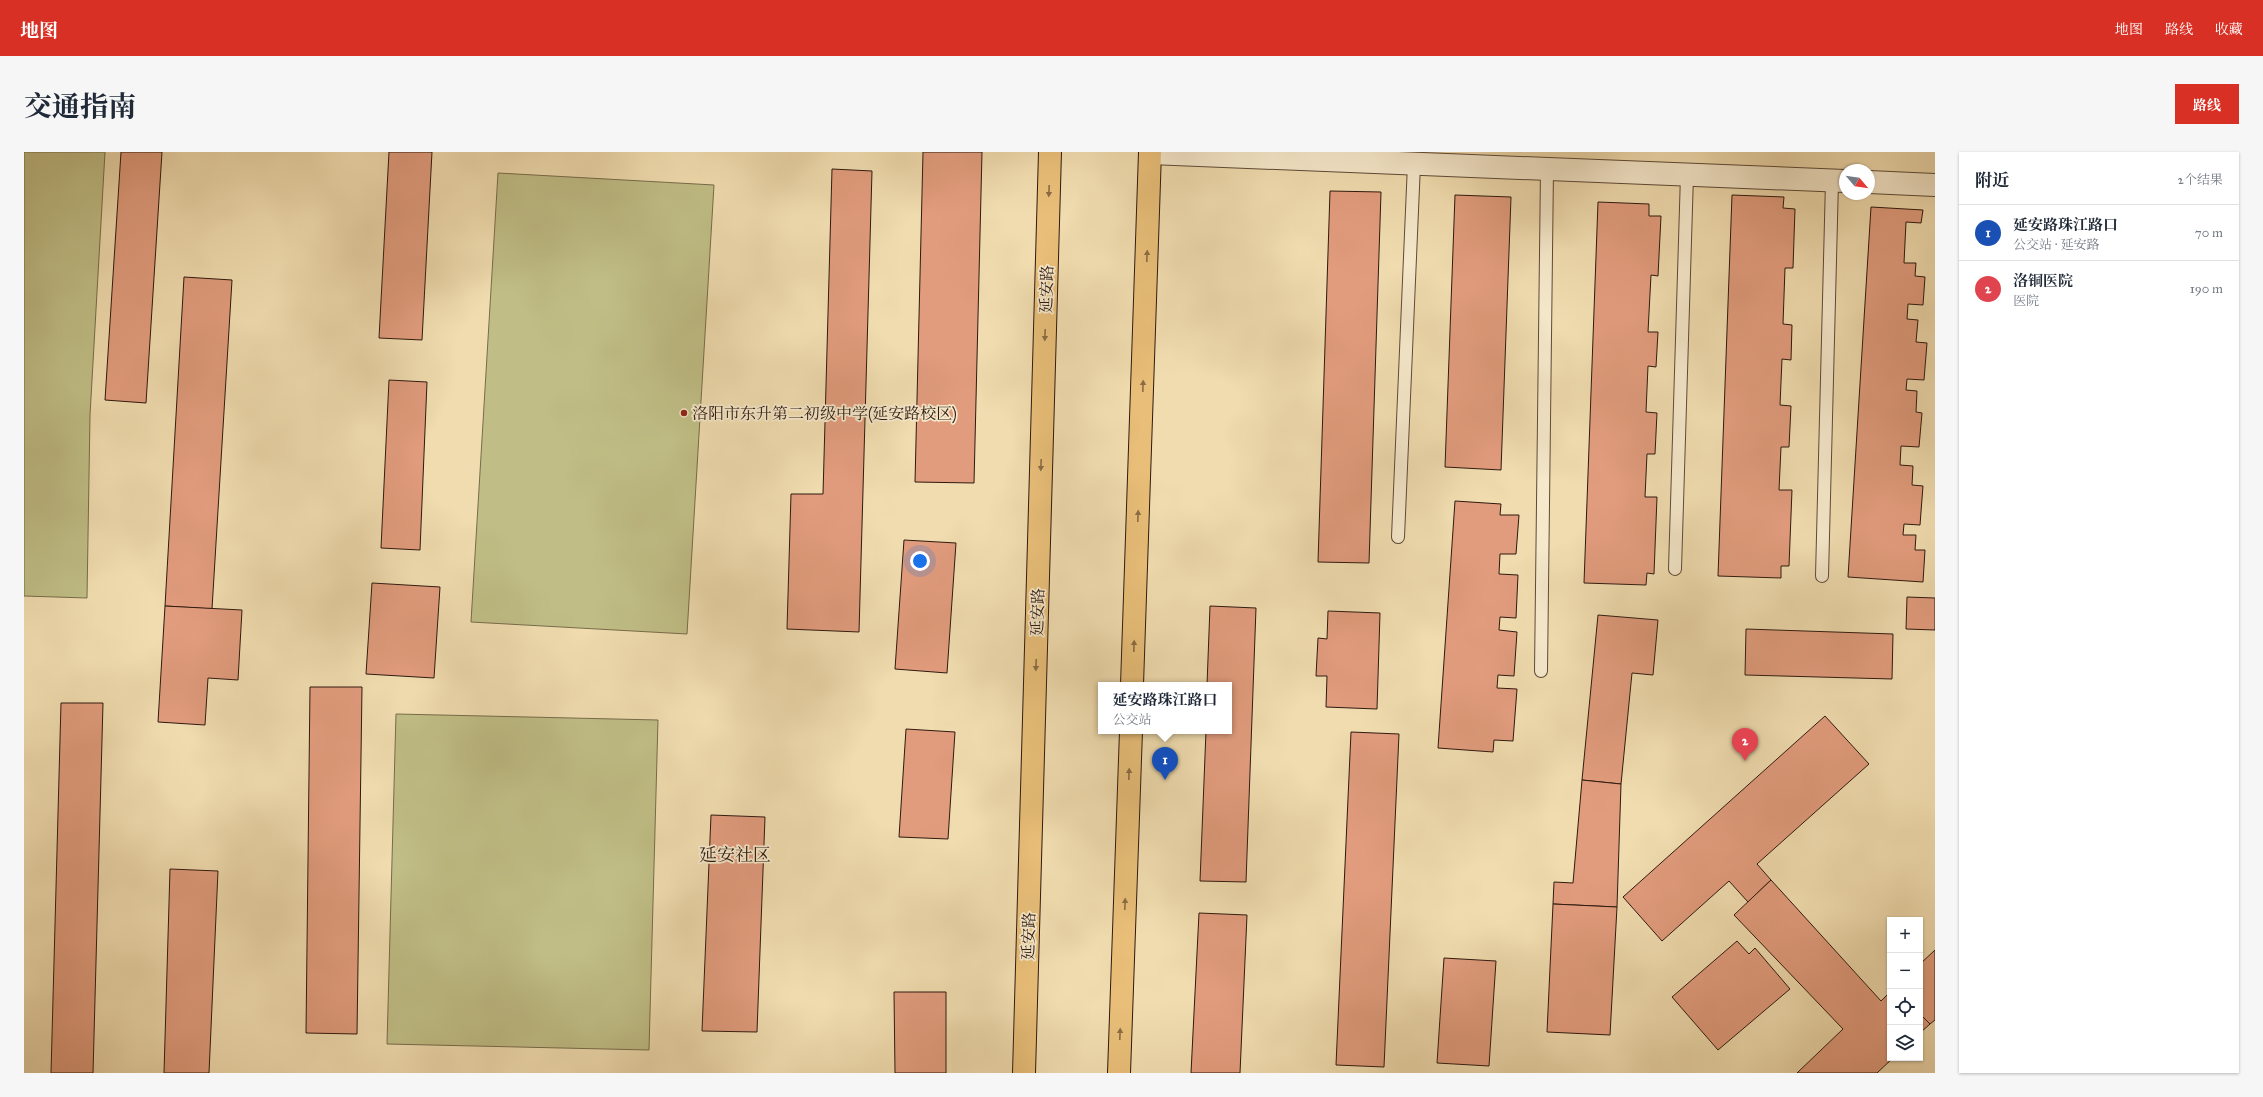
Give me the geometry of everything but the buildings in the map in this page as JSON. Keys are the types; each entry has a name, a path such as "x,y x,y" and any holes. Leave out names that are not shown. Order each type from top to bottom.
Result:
{"main road":[{"name":"延安路","path":"1024,1073 1050,152"},
{"path":"1132,682 1150,152"},
{"path":"1119,1073 1131,734"}],"street":[{"path":"1150,152 1290,155 1414,164 1838,181"},
{"path":"1875,182 1935,185"}],"lane":[{"path":"1398,537 1414,164"},
{"path":"1541,671 1546,169"},
{"path":"1676,569 1687,175"},
{"path":"1822,576 1838,181"}],"shaded area":[{"path":"24,152 105,152 90,415 87,598 24,596"},
{"path":"498,173 714,185 687,634 471,622"},
{"path":"396,714 658,720 649,1050 387,1044"}],"place":[{"name":"洛阳市东升第二初级中学(延安路校区)","path":"684,413"},
{"name":"洛铜医院","path":"1745,761"},
{"name":"延安路珠江路口","path":"1165,780"}],"district":[{"name":"延安社区","path":"735,855"}]}
